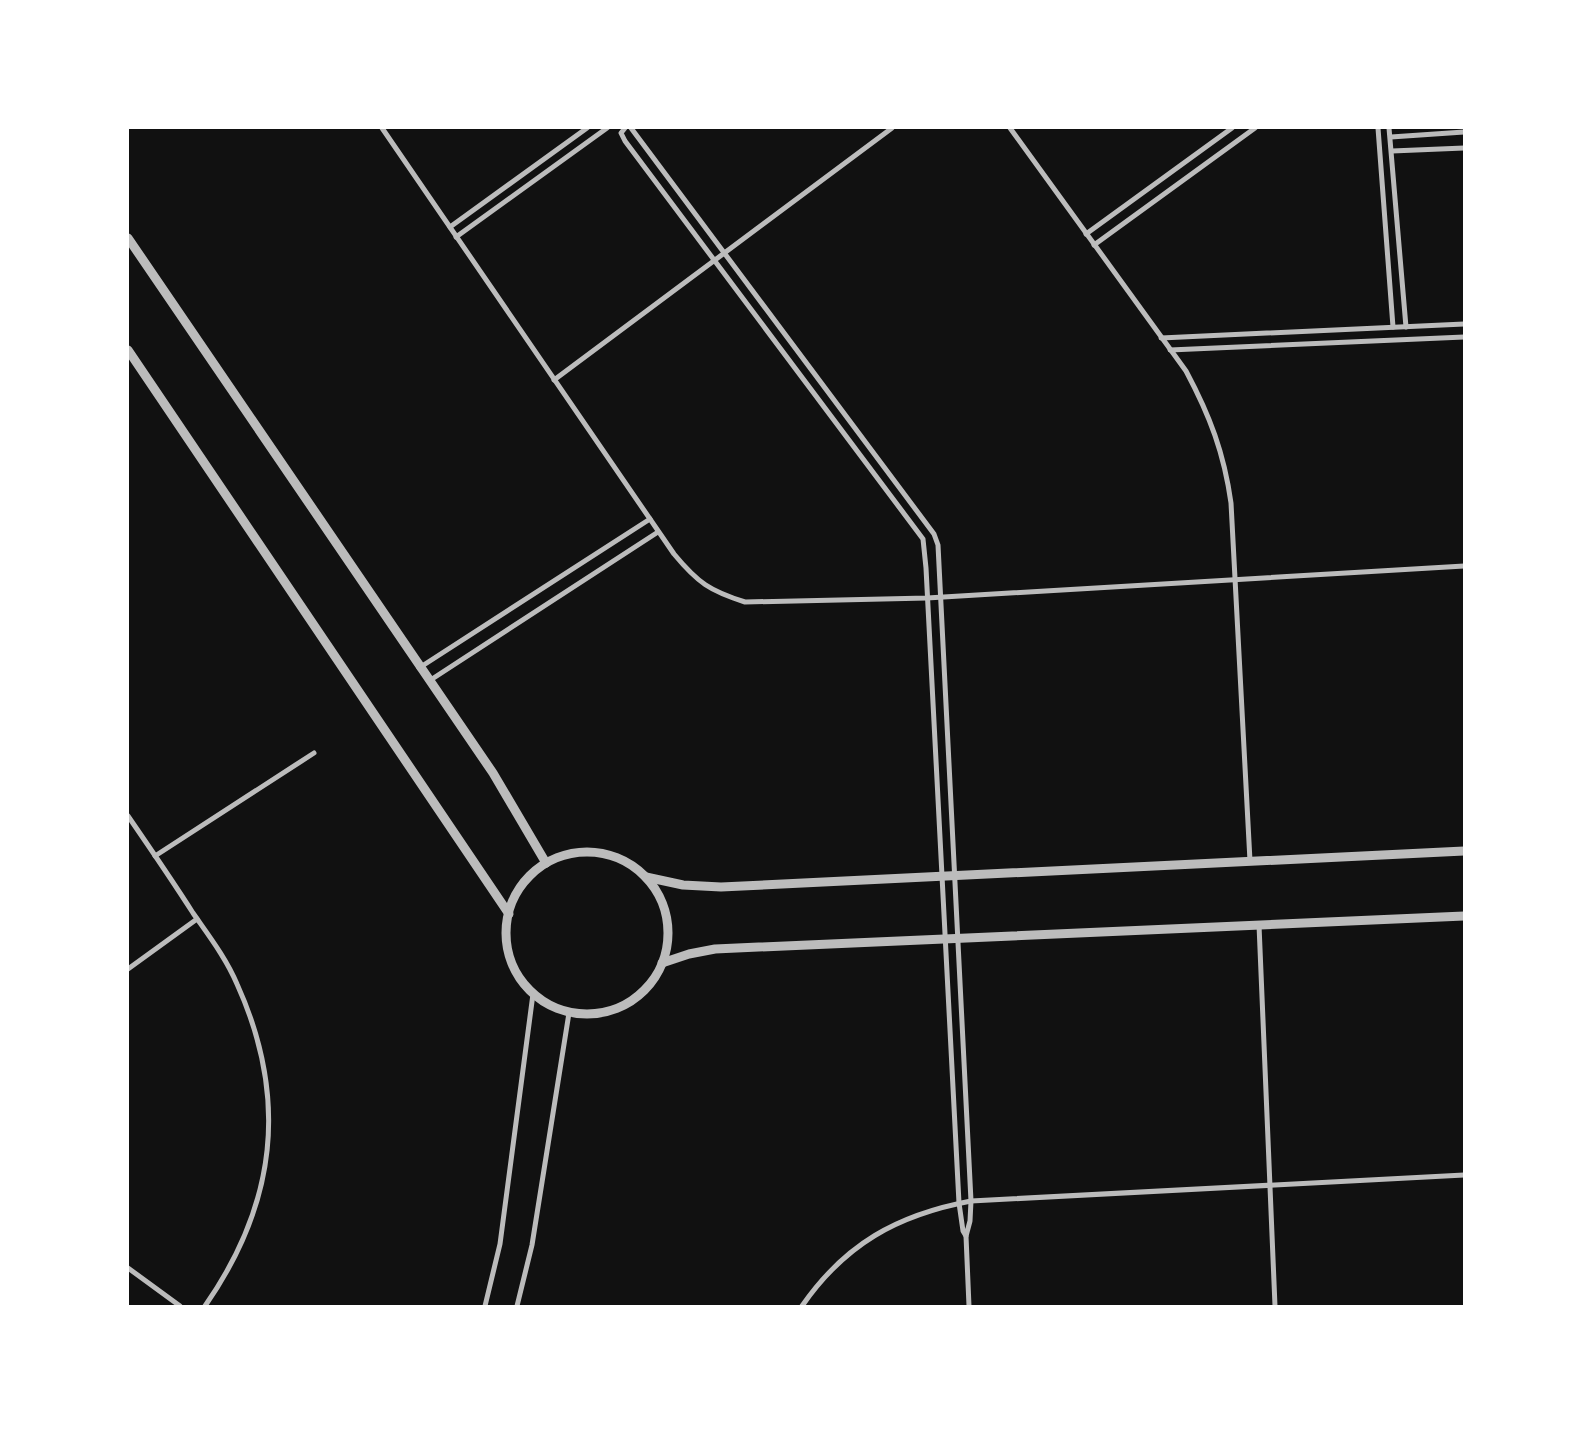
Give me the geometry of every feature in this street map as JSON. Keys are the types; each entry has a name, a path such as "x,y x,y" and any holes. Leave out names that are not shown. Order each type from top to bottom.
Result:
{"street":[{"path":"382,128 658,532 693,577 717,594 746,602 928,598 1235,578 1464,566"},
{"path":"450,228 587,128"},
{"path":"456,237 607,128"},
{"path":"625,128 621,132 625,141 918,530 925,548 959,1203 963,1231 966,1236"},
{"path":"631,128 928,524 938,546 956,938 971,1201 970,1221 966,1236 970,1306"},
{"path":"554,380 892,128"},
{"path":"1010,128 1170,350 1199,394 1216,434 1226,468 1231,503 1250,861"},
{"path":"1086,234 1232,128"},
{"path":"1094,245 1255,128"},
{"path":"1378,128 1393,327"},
{"path":"1389,128 1406,327"},
{"path":"1391,137 1464,132"},
{"path":"1392,151 1464,148"},
{"path":"128,238 507,795 546,863"},
{"path":"1160,338 1464,324"},
{"path":"1170,350 1464,337"},
{"path":"128,350 509,914"},
{"path":"419,668 650,519"},
{"path":"428,681 658,532"},
{"path":"155,856 314,753"},
{"path":"128,816 223,958 251,1018 262,1054 268,1092 270,1130 263,1180 248,1230 226,1276 205,1306"},
{"path":"646,877 702,887 1464,851"},
{"path":"588,852 609,855 629,864 646,877 659,896 666,918 668,941 662,963 653,980 640,994 625,1005 607,1012 569,1013 556,1008 533,994 518,977 509,957 506,936 509,914 516,894 529,876 546,863 566,854 588,852"},
{"path":"662,963 689,954 715,949 1464,916"},
{"path":"128,969 197,919"},
{"path":"1259,925 1275,1306"},
{"path":"485,1306 500,1244 533,994"},
{"path":"525,1306 518,1306 532,1245 569,1013"},
{"path":"802,1306 818,1282 846,1254 880,1232 918,1215 959,1203 1270,1184 1464,1175"},
{"path":"128,1268 180,1306"}]}
